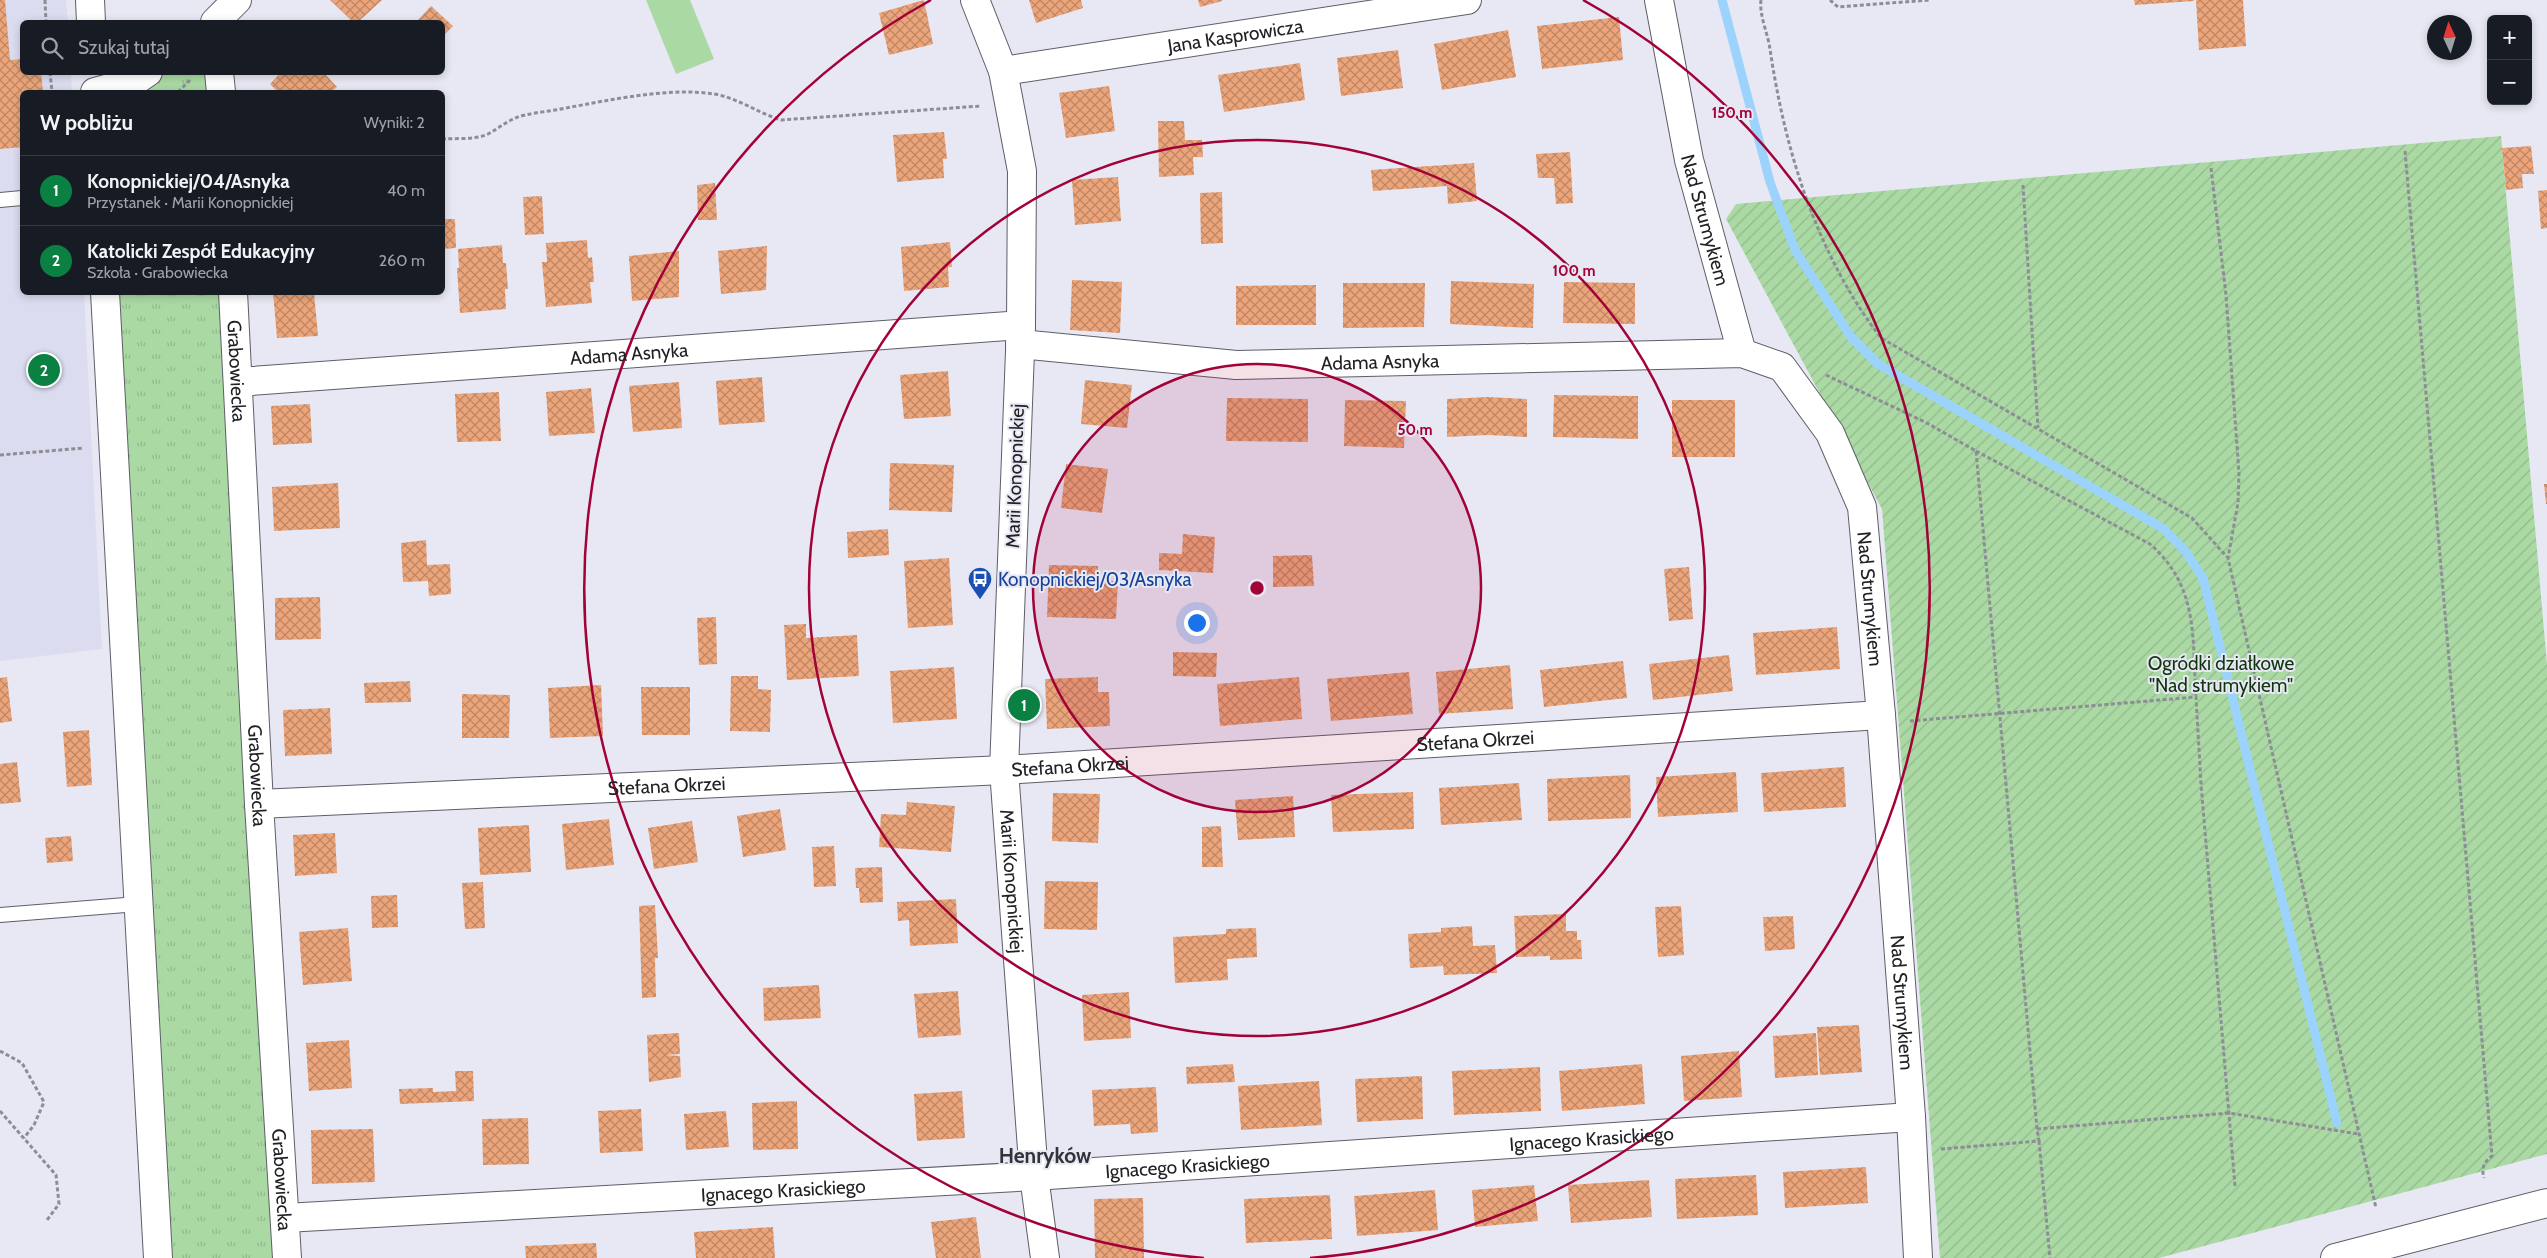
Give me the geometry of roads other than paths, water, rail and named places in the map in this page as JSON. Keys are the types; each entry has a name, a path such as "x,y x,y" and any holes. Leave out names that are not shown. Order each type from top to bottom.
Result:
{"street":[{"path":"90,0 91,20"},
{"path":"217,20 237,0"},
{"name":"Marii Konopnickiej","path":"975,0 1003,71 1022,171 1020,335 1004,770 1034,1176 1045,1258"},
{"name":"Jana Kasprowicza","path":"1003,71 1467,0"},
{"name":"Nad Strumykiem","path":"1659,0 1689,160 1742,353 1782,366 1830,433 1862,507 1881,719 1911,1117 1918,1258"},
{"path":"93,75 95,90"},
{"path":"102,90 135,81 144,75"},
{"path":"219,75 221,90"},
{"path":"105,295 158,1258"},
{"name":"Grabowiecka","path":"233,295 259,804 287,1258"},
{"name":"Adama Asnyka","path":"238,382 1020,335 1236,365 1742,353"},
{"name":"Stefana Okrzei","path":"259,804 1004,770 1881,719"},
{"name":"Ignacego Krasickiego","path":"285,1218 1034,1176 1911,1117"},
{"path":"2340,1257 2547,1203"}],"lane":[{"path":"0,200 20,198"},
{"path":"0,915 138,904"}],"waterway":[{"path":"1722,0 1770,182 1795,250 1851,337 1878,364 2164,529 2186,552 2203,578 2337,1123"}],"place":[{"name":"Katolicki Zespół Edukacyjny","path":"44,370"},
{"name":"Konopnickiej/03/Asnyka","path":"980,600"},
{"name":"Konopnickiej/04/Asnyka","path":"1024,705"}],"district":[{"name":"Henryków","path":"1045,1155"}],"park label":[{"name":"Ogródki działkowe \"Nad strumykiem\"","path":"2221,674"}]}
